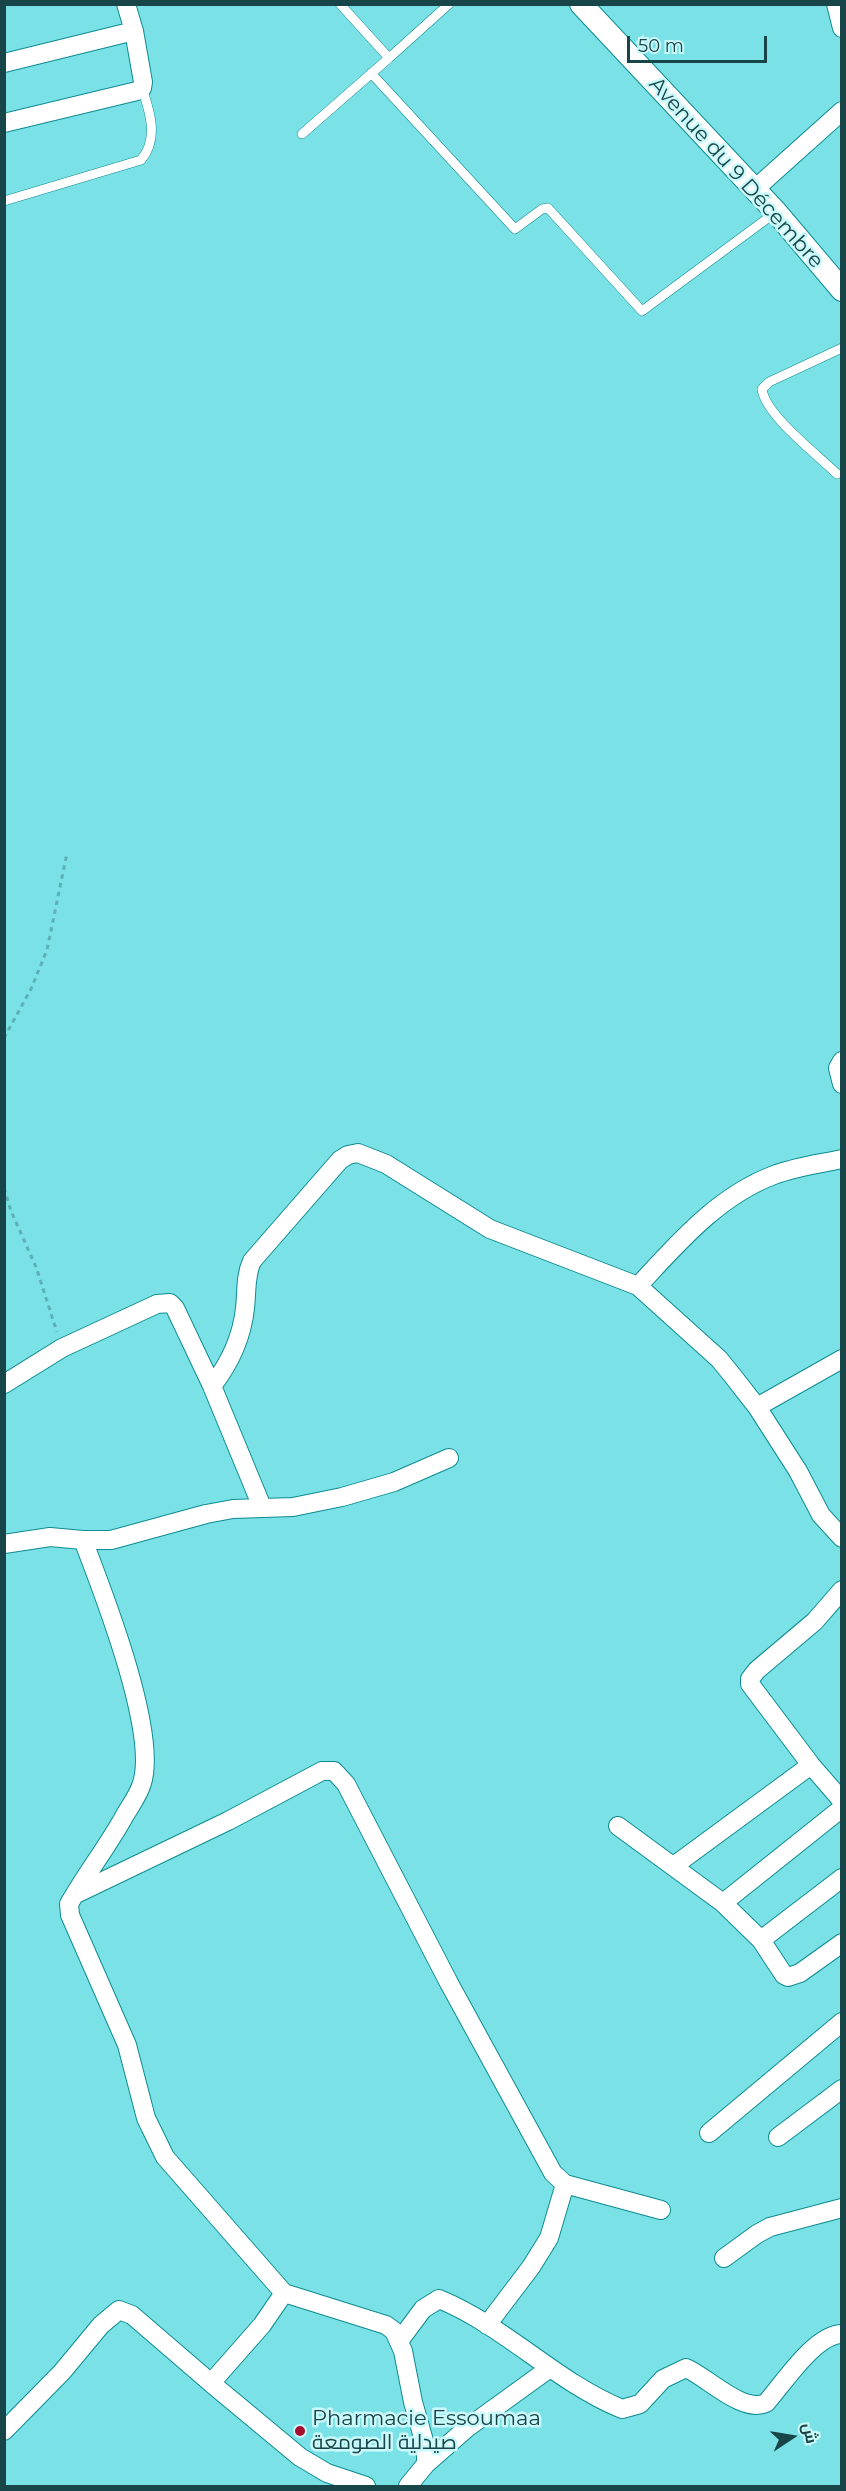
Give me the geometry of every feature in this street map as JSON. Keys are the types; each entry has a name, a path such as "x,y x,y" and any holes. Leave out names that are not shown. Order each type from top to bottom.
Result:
{"street":[{"path":"4,123 137,92 142,88 143,82 134,31 126,4"},
{"name":"Avenue du 9 Décembre","path":"581,4 755,189 842,290"},
{"path":"836,4 842,28"},
{"path":"4,63 134,31"},
{"path":"755,189 842,111"},
{"path":"842,1061 838,1068 842,1084"},
{"path":"212,1386 230,1360 237,1342 246,1306 247,1276 252,1261 340,1160 357,1153 386,1164 490,1229 638,1286 719,1359 757,1407 798,1471 821,1515 842,1538"},
{"path":"638,1286 673,1248 725,1200 775,1175 842,1159"},
{"path":"4,1384 62,1348 156,1304 170,1303 175,1308 212,1386 262,1508"},
{"path":"757,1407 842,1359"},
{"path":"4,1545 50,1537 83,1540 111,1539 233,1509 293,1507 342,1497 394,1482 449,1458"},
{"path":"83,1540 99,1581 142,1723 146,1759 141,1785 103,1853 74,1894 69,1904 70,1915 127,2045 146,2118 165,2157 284,2293 386,2325 400,2340 413,2402 426,2448 426,2464"},
{"path":"842,1590 815,1621 757,1670 750,1679 750,1684 811,1766 842,1801"},
{"path":"675,1865 811,1766"},
{"path":"74,1894 228,1821 322,1771 334,1771 346,1784 553,2174 565,2184 661,2210"},
{"path":"723,1903 842,1808"},
{"path":"618,1826 675,1865 723,1903 761,1940 780,1971 788,1977 800,1973 842,1943"},
{"path":"761,1940 842,1878"},
{"path":"709,2133 842,2022"},
{"path":"778,2137 842,2089"},
{"path":"487,2325 531,2267 549,2238 565,2184"},
{"path":"724,2258 770,2227 841,2207"},
{"path":"211,2383 262,2325 284,2293"},
{"path":"400,2340 423,2309 439,2299 487,2325 550,2368 622,2409 640,2404 663,2379 687,2368 754,2407 766,2403 810,2351 820,2342 836,2334 842,2334"},
{"path":"4,2431 62,2372 101,2325 119,2310 132,2315 300,2457 327,2473 366,2487"},
{"path":"408,2487 426,2464 467,2428 550,2368"}],"lane":[{"path":"340,4 389,58"},
{"path":"302,134 449,4"},
{"path":"371,72 515,229 542,209 548,208 642,311 776,213"},
{"path":"4,201 141,160 152,140 148,106 142,88"},
{"path":"837,474 782,422 766,402 762,390 769,382 842,348"}],"path":[{"path":"4,1038 31,989 47,950 67,853"},
{"path":"4,1188 11,1211 36,1267 62,1348"}],"place":[{"name":"Pharmacie Essoumaa صيدلية الصومعة","path":"300,2431"}]}
